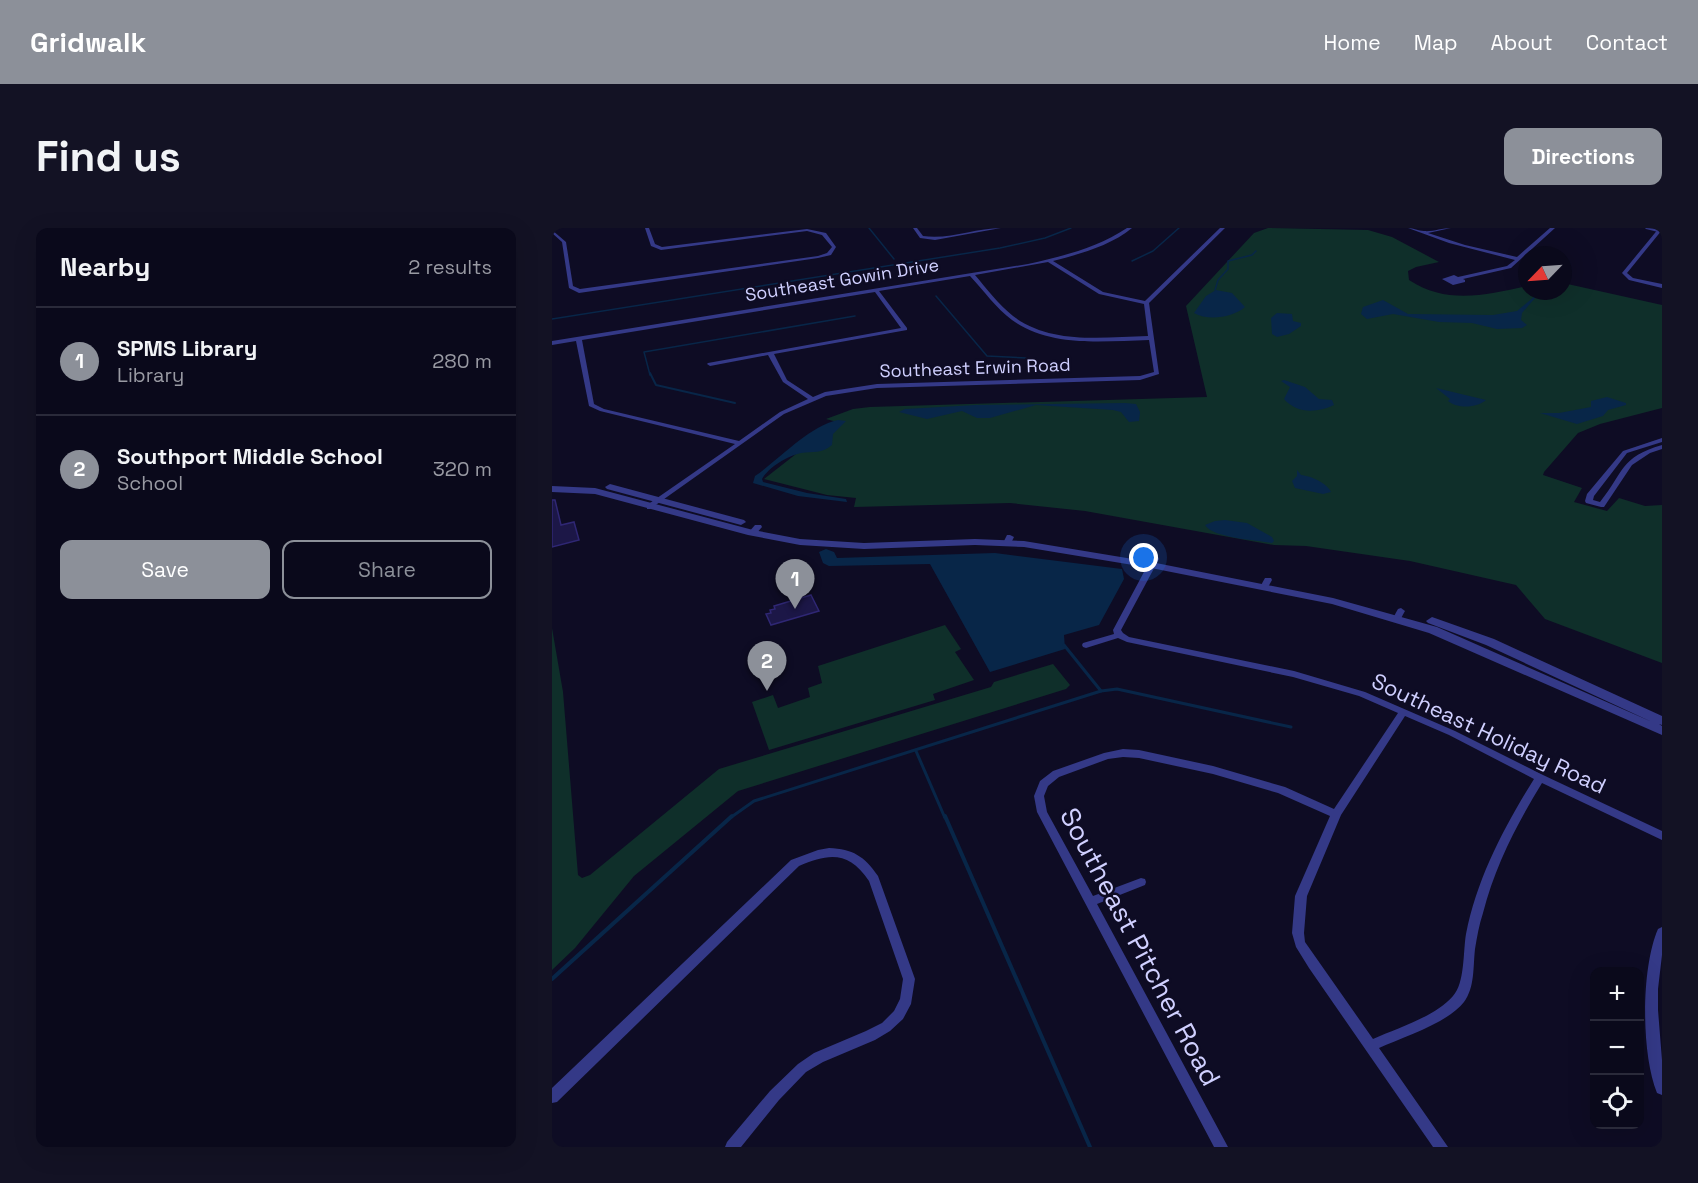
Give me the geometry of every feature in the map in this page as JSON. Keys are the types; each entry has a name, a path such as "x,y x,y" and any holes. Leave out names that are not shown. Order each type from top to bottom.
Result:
{"street":[{"path":"552,230 558,228"},
{"path":"552,230 564,242 571,287 579,291 818,257 833,251 834,247 824,234 814,230 662,249 652,245 647,228"},
{"path":"915,228 922,237 935,239 999,228"},
{"name":"Southeast Gowin Drive","path":"552,343 1049,261 1101,244 1130,228"},
{"path":"1049,261 1101,293 1146,303 1223,228"},
{"path":"1410,228 1465,248 1518,259"},
{"path":"1423,233 1449,228"},
{"path":"1533,246 1552,228"},
{"path":"1648,228 1661,229"},
{"path":"1661,229 1624,273 1631,279 1662,286"},
{"path":"1460,278 1501,270 1518,260"},
{"path":"971,274 1019,323 1036,331 1077,338 1151,338"},
{"path":"710,364 905,329 876,290"},
{"name":"Southeast Erwin Road","path":"650,507 782,413 811,399 852,388 1145,377 1157,373 1146,303"},
{"path":"579,339 591,405 602,410 740,443"},
{"path":"770,353 785,381 811,399"},
{"path":"1662,442 1632,459 1601,504 1589,501 1590,496 1625,452 1662,442"},
{"path":"552,484 592,484 660,500 755,530"},
{"path":"552,489 595,491 650,507 821,544 1008,540 1153,562 1266,584 1399,615 1662,721"},
{"path":"1086,645 1119,635 1117,630 1153,562"},
{"name":"Southeast Holiday Road","path":"1119,635 1126,639 1314,679 1362,694 1404,711 1662,836"},
{"path":"1554,677 1662,731"},
{"path":"1404,711 1336,814 1301,896 1298,933 1300,943 1313,964 1441,1147"},
{"name":"Southeast Pitcher Road","path":"1221,1147 1042,812 1039,796 1044,784 1056,774 1072,767 1107,756 1139,754 1213,770 1281,790 1336,814"},
{"path":"1370,1046 1442,1013 1458,999 1465,986 1470,942 1496,855 1512,822 1540,778"},
{"path":"552,1097 795,863 826,852 853,856 866,866 874,879 909,979 910,996 904,1011 892,1025 823,1054 802,1068 732,1147"},
{"path":"1090,902 1140,882"},
{"path":"1662,932 1655,966 1653,1009 1656,1071 1662,1089"}],"green space":[{"path":"1268,228 1368,230 1392,237 1439,262 1408,271 1409,280 1438,293 1467,296 1518,288 1518,300 1572,300 1572,285 1662,305 1662,408 1600,424 1578,433 1543,475 1582,488 1574,502 1607,511 1619,498 1645,506 1662,505 1662,663 1545,619 1516,585 1410,561 1306,546 1274,545 1085,511 1010,503 854,507 856,498 827,495 764,479 837,422 826,419 853,409 1207,397 1186,306 1254,233"},
{"path":"945,625 961,649 955,652 974,680 933,694 935,700 769,750 752,702 773,695 778,708 810,697 808,688 822,683 818,666"},
{"path":"552,628 563,692 578,875 582,878 590,875 719,769 991,687 994,682 1053,664 1070,685 1066,689 738,791 634,876 575,948 552,970"}],"water":[{"path":"1216,290 1232,293 1245,307 1234,314 1213,318 1194,313 1206,296"},
{"path":"1383,300 1408,314 1493,315 1517,311 1533,300 1522,313 1521,320 1527,325 1522,328 1497,329 1472,323 1439,322 1393,314 1367,319 1361,314 1363,307"},
{"path":"1277,313 1292,314 1293,321 1301,323 1301,326 1289,334 1277,337 1272,334 1271,318"},
{"path":"1281,381 1305,387 1319,399 1332,400 1334,405 1321,410 1308,411 1289,404 1284,399 1290,387"},
{"path":"1436,388 1486,400 1473,406 1452,404 1448,401 1450,399"},
{"path":"1607,397 1626,403 1626,405 1608,410 1603,416 1577,424 1540,413 1559,413 1591,407 1591,401"},
{"path":"1136,404 1140,412 1139,421 1129,422 1121,412 1113,410 1036,405 990,418 977,418 962,411 927,419 899,412 905,409 976,405"},
{"path":"838,420 846,421 833,434 832,445 821,451 801,453 790,457 774,466 762,479 763,482 807,493 846,499 847,502 798,496 753,483 755,476 806,436 827,423"},
{"path":"1297,470 1301,475 1314,478 1322,483 1331,492 1323,494 1295,488 1292,481 1297,476"},
{"path":"1225,520 1247,523 1272,537 1274,541 1272,543 1225,536 1205,525"},
{"path":"826,549 834,552 837,558 995,553 1122,569 1124,579 1099,625 1064,635 1065,649 990,672 930,564 829,566 823,563 819,552"}],"building":[{"path":"552,500 555,500 561,525 574,522 579,540 552,547"},
{"path":"811,595 819,611 771,625 766,614 775,609 774,606"}],"waterway":[{"path":"869,228 894,259"},
{"path":"552,319 1000,248 1045,238 1071,228"},
{"path":"1132,261 1153,251 1179,228"},
{"path":"1215,290 1218,280 1228,269 1228,261 1252,255 1256,251"},
{"path":"936,296 987,356 1026,358 1034,362"},
{"path":"650,375 644,352 855,316"},
{"path":"650,373 656,385 735,403"},
{"path":"1064,645 1101,691"},
{"path":"1101,691 1117,689 1291,727"},
{"path":"730,818 754,801 1101,691"},
{"path":"916,751 945,818"},
{"path":"552,979 732,816"},
{"path":"945,816 1090,1147"}],"place":[{"name":"SPMS Library","path":"795,609"},
{"name":"Southport Middle School","path":"767,691"}]}
